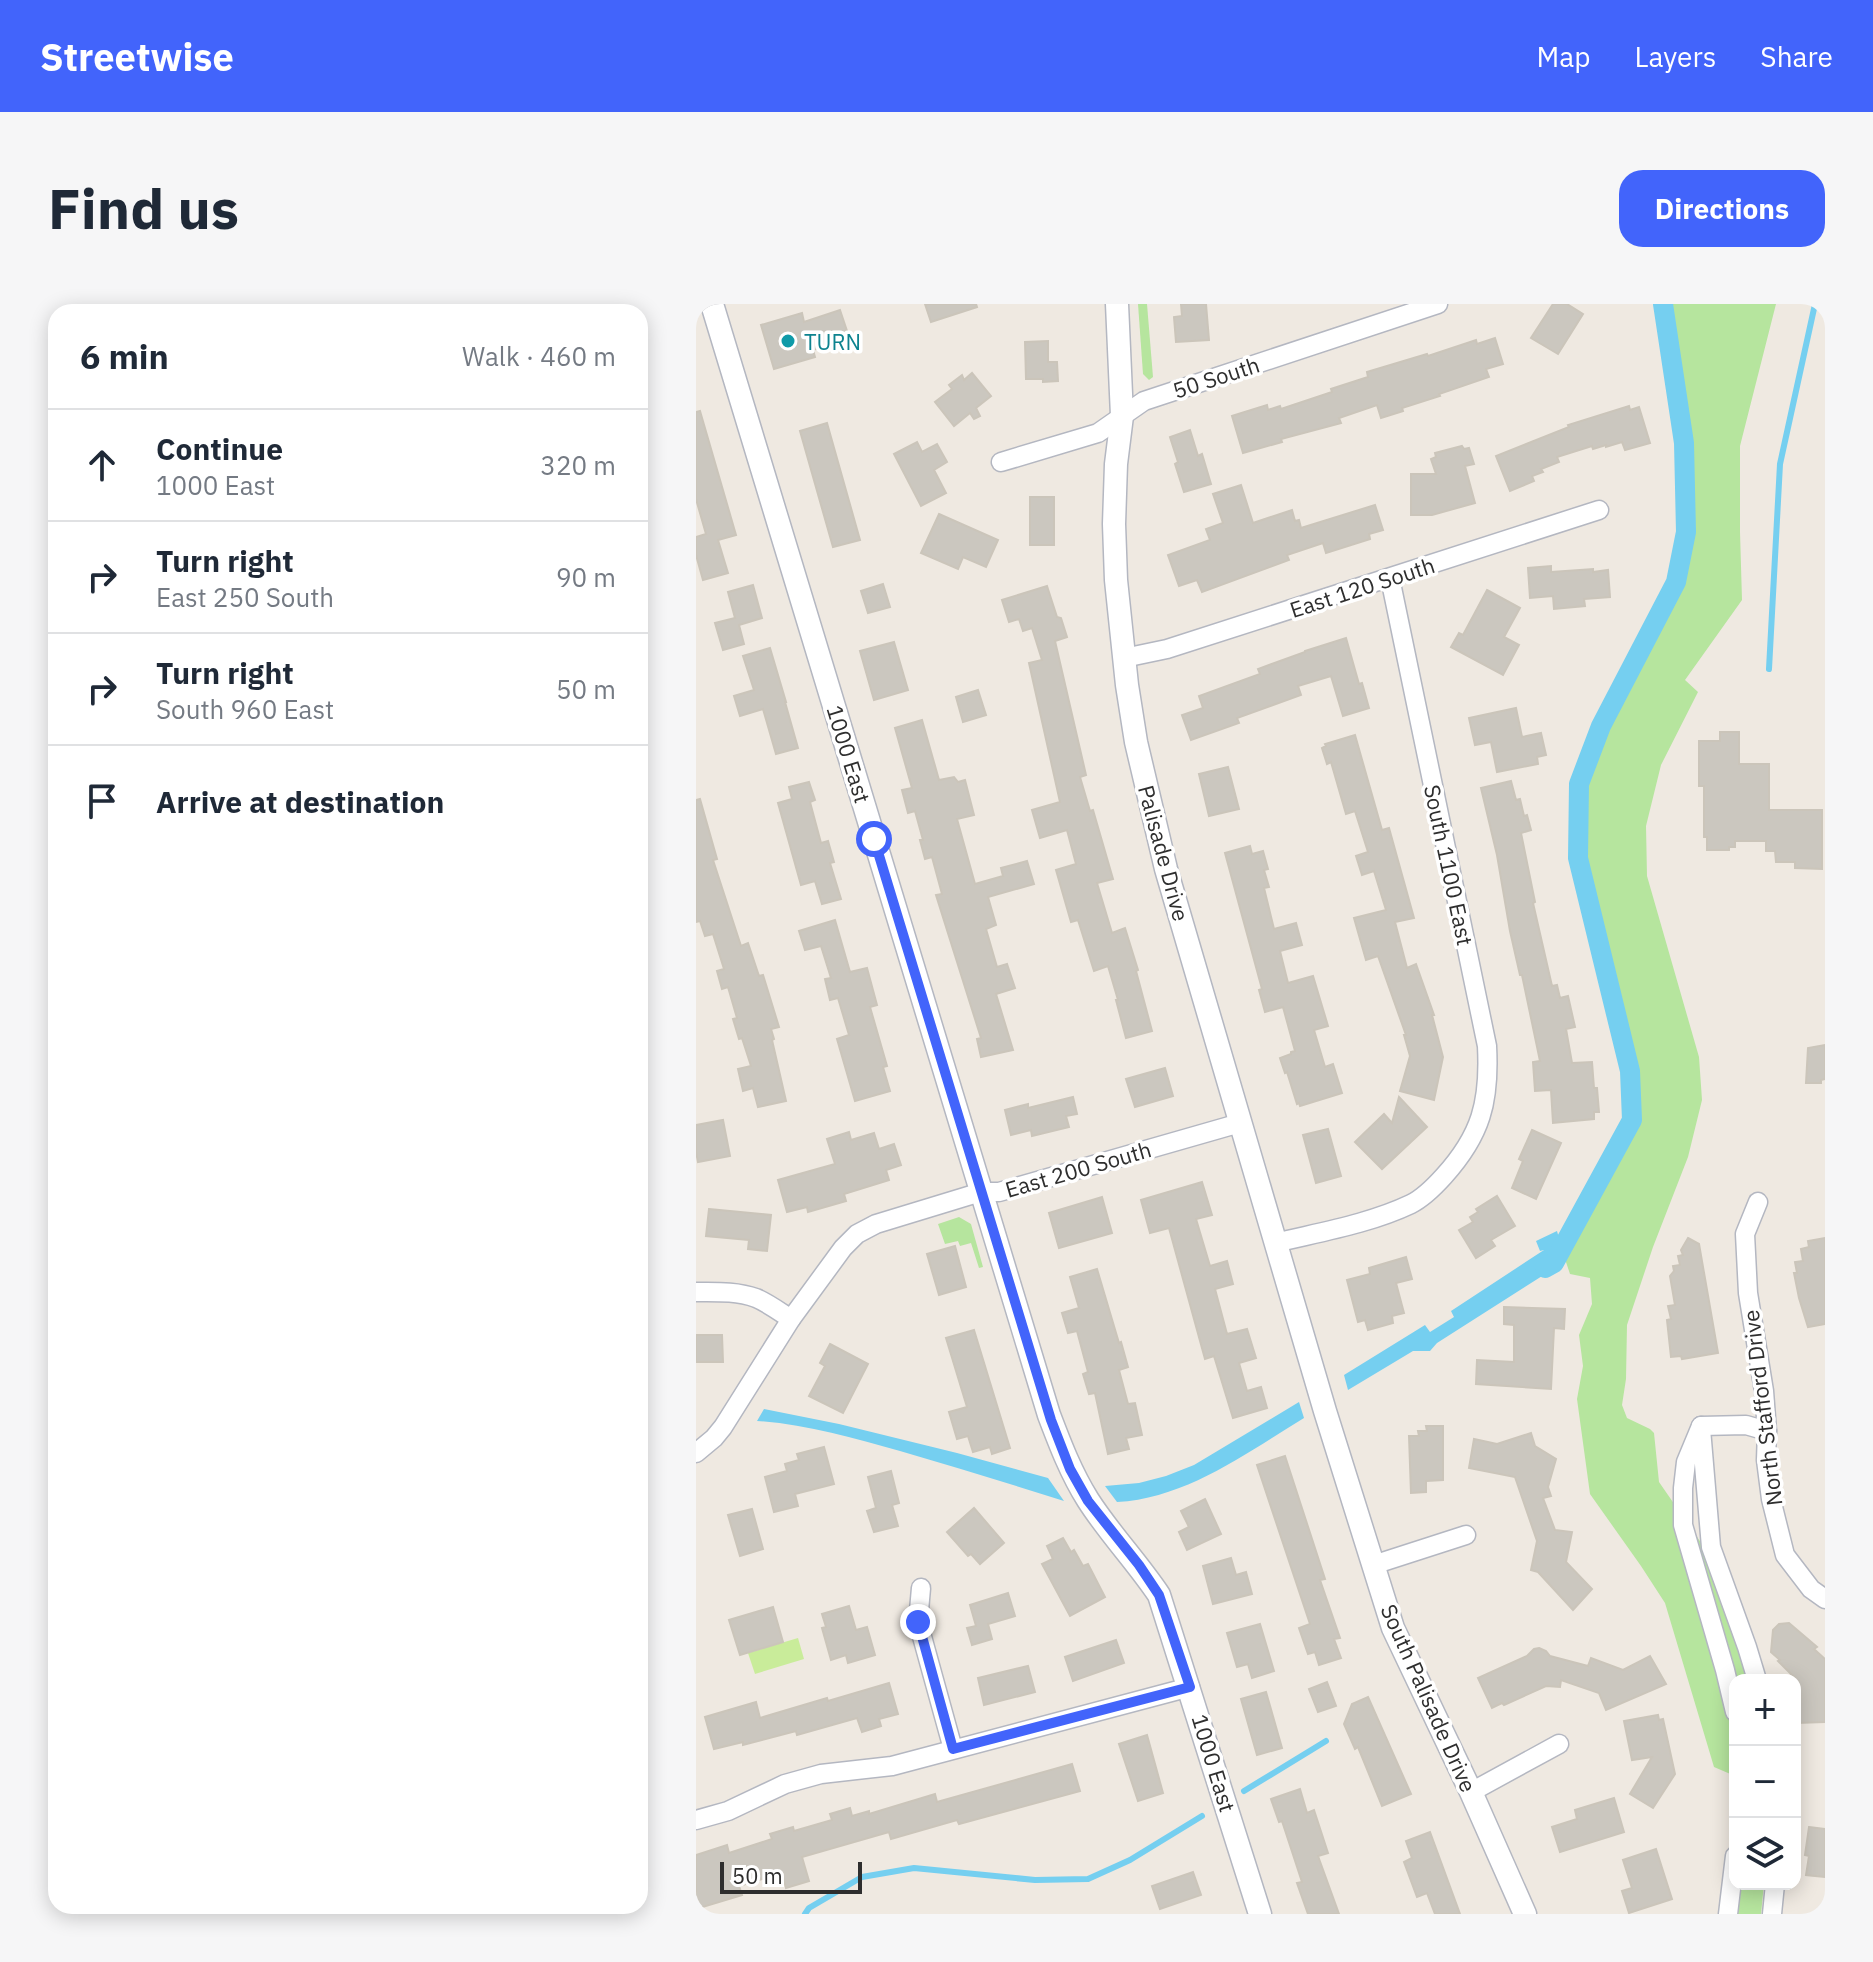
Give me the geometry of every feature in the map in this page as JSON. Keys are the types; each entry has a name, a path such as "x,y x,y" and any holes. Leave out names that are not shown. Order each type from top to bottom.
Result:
{"street":[{"name":"1000 East","path":"712,304 1049,1415 1070,1469 1088,1501 1159,1595 1260,1914"},
{"name":"Palisade Drive","path":"1117,304 1122,416 1116,464 1116,580 1136,742 1152,814 1318,1386"},
{"name":"50 South","path":"1001,462 1098,433 1144,401 1438,304"},
{"name":"East 120 South","path":"1124,658 1167,649 1599,510"},
{"name":"South 1100 East","path":"1275,1243 1377,1217 1414,1203 1438,1184 1466,1149 1476,1133 1487,1094 1487,1046 1390,578"},
{"name":"East 200 South","path":"696,1453 723,1427 791,1319 843,1248 857,1234 876,1224 981,1192 999,1192 1240,1123"},
{"name":"North Stafford Drive","path":"1758,1202 1745,1234 1748,1293 1764,1391 1766,1460 1771,1499 1785,1555 1811,1589 1825,1599"},
{"path":"696,1292 745,1295 758,1299 791,1319"},
{"name":"South Palisade Drive","path":"1318,1386 1393,1628 1525,1914"},
{"path":"1701,1426 1746,1425 1767,1431"},
{"path":"1701,1426 1711,1547 1755,1674"},
{"path":"1701,1426 1686,1462 1683,1525 1729,1687"},
{"path":"1373,1565 1466,1535"},
{"path":"921,1588 918,1622 953,1749"},
{"path":"696,1820 728,1811 801,1779 892,1766 1190,1687"},
{"path":"1471,1792 1559,1744"},
{"path":"1728,1914 1731,1890"},
{"path":"1772,1914 1774,1890"}],"green space":[{"path":"1138,304 1147,304 1153,377 1149,380 1143,374"},
{"path":"1668,304 1776,304 1740,446 1742,600 1685,680 1698,692 1661,765 1646,826 1647,876 1699,1057 1702,1100 1688,1157 1627,1325 1622,1405 1627,1418 1654,1433 1659,1482 1713,1560 1747,1674 1729,1674 1729,1773 1714,1767 1665,1603 1590,1494 1577,1399 1583,1366 1579,1335 1592,1304 1590,1278 1570,1274 1564,1256 1629,1137 1637,1092 1584,859 1584,791 1596,750 1682,582 1689,510 1679,377"},
{"path":"959,1217 971,1224 983,1267 979,1268 971,1243 960,1246 958,1241 945,1244 938,1224"},
{"path":"798,1638 804,1659 755,1674 748,1653"},
{"path":"1737,1890 1763,1890 1761,1914 1734,1914"}],"water":[{"path":"1557,1231 1564,1256 1550,1271 1437,1343 1430,1351 1413,1351 1348,1390 1344,1375 1425,1325 1430,1332 1454,1317 1451,1311 1544,1250 1540,1251 1536,1241"},
{"path":"1299,1402 1304,1418 1192,1483 1143,1499 1117,1502 1105,1486 1139,1483 1194,1465"},
{"path":"764,1409 839,1424 1048,1478 1064,1501 847,1437 757,1421"}],"building":[{"path":"925,304 976,304 977,307 931,322"},
{"path":"1181,304 1206,304 1209,340 1176,342 1174,317 1182,316"},
{"path":"1553,304 1567,304 1583,314 1558,354 1531,338"},
{"name":"TURN","path":"840,310 849,337 813,350 815,357 774,369 761,325 802,313 804,322"},
{"path":"1495,338 1503,364 1486,369 1489,377 1381,418 1377,405 1339,418 1341,423 1243,453 1232,416 1267,405 1268,410 1280,406 1281,409 1368,377 1367,372 1476,340 1477,344"},
{"path":"1048,341 1048,362 1057,362 1058,381 1026,379 1025,342"},
{"path":"972,373 991,396 976,408 980,416 974,419 970,413 954,426 935,402 952,389 949,385 962,375 964,380"},
{"path":"1629,406 1630,410 1639,407 1650,443 1625,450 1622,442 1593,449 1592,446 1557,457 1559,462 1532,476 1534,481 1510,491 1496,456 1568,425"},
{"path":"700,411 736,535 718,540 728,573 703,580 696,555 696,537 706,534 696,499 696,412"},
{"path":"827,423 860,540 833,547 800,431"},
{"path":"1190,430 1198,456 1202,454 1211,484 1184,492 1170,437"},
{"path":"917,442 922,452 937,444 947,462 934,470 946,493 921,506 894,454"},
{"path":"1462,446 1469,448 1474,464 1465,466 1475,503 1432,515 1411,515 1411,474 1436,474 1431,459 1436,457 1435,453"},
{"path":"1241,485 1253,523 1292,510 1301,528 1375,505 1383,530 1369,534 1370,539 1326,553 1323,543 1287,555 1289,560 1202,592 1197,580 1179,586 1168,555 1210,540 1206,529 1223,523 1213,494"},
{"path":"1030,497 1054,497 1054,545 1030,545"},
{"path":"939,514 998,540 986,567 963,557 958,569 921,553"},
{"path":"1551,566 1551,572 1608,570 1610,597 1584,599 1585,606 1554,609 1553,596 1530,598 1528,568"},
{"path":"883,584 890,607 868,613 861,591"},
{"path":"753,585 762,618 739,625 744,644 723,650 715,623 735,618 728,592"},
{"path":"1047,586 1067,637 1055,641 1086,775 1080,777 1113,879 1097,883 1112,933 1125,928 1152,1031 1126,1038 1108,966 1094,971 1078,920 1071,922 1056,870 1076,864 1067,830 1040,838 1032,810 1060,802 1029,663 1042,660 1032,628 1023,631 1019,619 1009,622 1002,600"},
{"path":"1487,590 1520,608 1504,637 1519,645 1503,675 1451,647 1459,633 1463,635"},
{"path":"1346,638 1369,708 1343,716 1331,676 1298,686 1301,695 1237,718 1239,723 1191,740 1182,715 1203,708 1199,696 1260,674 1258,669"},
{"path":"894,642 908,690 874,700 860,651"},
{"path":"770,648 798,748 776,754 763,709 740,716 734,696 754,690 743,656"},
{"path":"978,690 986,715 963,722 956,697"},
{"path":"1516,708 1522,737 1541,733 1546,755 1537,757 1538,764 1497,772 1491,742 1475,745 1469,718"},
{"path":"922,720 939,780 954,777 958,782 965,780 974,815 957,819 975,884 1003,876 1001,868 1027,861 1034,884 988,897 996,925 986,929 997,967 1007,964 1015,988 996,994 1013,1050 981,1057 977,1039 981,1038 936,895 942,894 932,857 925,859 915,811 908,813 902,790 912,788 895,728"},
{"path":"1720,732 1739,732 1739,764 1769,764 1769,810 1822,810 1822,869 1795,868 1795,862 1776,862 1775,851 1766,851 1766,841 1735,841 1735,847 1729,847 1729,850 1707,850 1704,786 1699,786 1699,741 1720,741"},
{"path":"1355,735 1382,830 1389,828 1414,918 1395,922 1407,968 1416,964 1434,1015 1443,1057 1434,1100 1400,1091 1410,1056 1406,1035 1378,956 1366,960 1354,918 1386,910 1374,871 1362,875 1356,856 1368,852 1355,811 1346,814 1331,762 1327,764 1322,748 1325,744"},
{"path":"1228,767 1239,809 1209,816 1199,774"},
{"path":"1511,781 1516,800 1520,799 1531,830 1521,833 1552,986 1557,985 1560,998 1568,996 1575,1027 1566,1029 1572,1063 1592,1062 1599,1112 1594,1112 1594,1119 1553,1123 1551,1090 1535,1091 1533,1062 1540,1061 1481,788"},
{"path":"809,782 815,800 810,802 821,843 828,841 834,862 830,863 841,899 822,904 815,881 801,885 778,803 792,799 789,787"},
{"path":"700,799 717,859 713,860 741,946 748,943 759,976 763,975 779,1027 771,1029 772,1040 786,1101 758,1107 753,1088 743,1091 738,1069 751,1066 733,1019 737,1018 728,987 722,989 717,971 724,969 713,934 705,936 700,921 696,922 696,800"},
{"path":"1250,846 1252,854 1263,851 1269,887 1264,888 1274,929 1296,923 1302,945 1280,951 1288,983 1313,976 1328,1026 1314,1030 1325,1067 1333,1064 1342,1093 1300,1106 1280,1058 1295,1051 1283,1007 1265,1012 1259,990 1262,989 1225,853"},
{"path":"835,920 850,972 867,968 877,1005 870,1007 887,1066 883,1067 890,1091 855,1101 837,1039 849,1035 838,998 830,1000 825,979 831,978 821,946 805,950 799,931"},
{"path":"1825,1045 1825,1079 1821,1083 1806,1083 1808,1048"},
{"path":"1165,1068 1173,1096 1135,1107 1126,1079"},
{"path":"1073,1097 1077,1114 1066,1116 1069,1127 1032,1136 1031,1130 1011,1135 1005,1110"},
{"path":"1399,1097 1427,1127 1382,1169 1355,1142 1384,1114 1392,1123"},
{"path":"723,1120 730,1156 698,1162 696,1125"},
{"path":"1328,1129 1341,1176 1316,1183 1303,1135"},
{"path":"1532,1130 1561,1143 1536,1199 1512,1188 1523,1161 1519,1159"},
{"path":"849,1132 851,1140 874,1133 879,1149 894,1144 901,1165 886,1170 889,1180 844,1194 846,1201 808,1212 807,1207 787,1212 778,1180 835,1164 827,1139"},
{"path":"1202,1182 1212,1215 1196,1219 1210,1266 1227,1261 1233,1284 1215,1289 1227,1334 1247,1329 1256,1358 1239,1363 1247,1391 1261,1387 1267,1408 1233,1418 1214,1356 1205,1359 1169,1228 1150,1233 1141,1200"},
{"path":"1497,1196 1515,1226 1491,1240 1495,1246 1476,1258 1459,1230 1473,1222 1470,1217 1478,1212 1476,1209"},
{"path":"1102,1197 1112,1233 1059,1248 1049,1213"},
{"path":"709,1209 771,1215 767,1251 748,1249 749,1240 706,1236"},
{"path":"1688,1238 1699,1244 1718,1353 1682,1359 1681,1356 1671,1357 1667,1320 1671,1319 1668,1306 1675,1305 1670,1276 1673,1266 1680,1265 1678,1256 1683,1255 1681,1250"},
{"path":"1825,1238 1825,1324 1808,1327 1794,1273 1797,1273 1795,1262 1803,1261 1801,1249 1809,1247 1808,1241"},
{"path":"955,1246 966,1287 939,1295 927,1254"},
{"path":"1406,1257 1412,1279 1396,1283 1404,1313 1392,1316 1393,1323 1368,1330 1365,1320 1358,1322 1347,1280 1370,1274 1369,1268"},
{"path":"1097,1269 1128,1367 1119,1370 1128,1404 1135,1403 1142,1435 1126,1438 1129,1449 1108,1454 1095,1393 1089,1394 1083,1374 1088,1372 1077,1331 1068,1333 1062,1313 1079,1308 1070,1277"},
{"path":"1504,1307 1565,1309 1564,1329 1554,1328 1551,1389 1476,1384 1477,1360 1514,1362 1514,1325 1504,1324"},
{"path":"974,1330 1010,1448 992,1454 990,1447 973,1452 968,1436 957,1439 949,1412 967,1407 946,1338"},
{"path":"696,1335 722,1335 723,1362 696,1362"},
{"path":"830,1344 868,1364 843,1413 809,1396 825,1366 820,1363"},
{"path":"1426,1426 1443,1426 1443,1480 1426,1481 1426,1492 1411,1493 1409,1436 1419,1436 1418,1431 1427,1431"},
{"path":"1531,1433 1535,1446 1556,1459 1548,1487 1551,1496 1543,1498 1555,1530 1572,1532 1566,1562 1592,1589 1573,1610 1538,1572 1531,1570 1537,1541 1515,1477 1469,1468 1474,1439 1497,1444"},
{"path":"824,1447 834,1484 795,1494 798,1506 774,1512 765,1477 787,1471 785,1464 799,1460 797,1454"},
{"path":"1285,1456 1325,1579 1320,1580 1340,1638 1334,1639 1341,1658 1319,1665 1315,1652 1308,1654 1299,1628 1310,1624 1257,1465"},
{"path":"891,1471 899,1503 892,1505 898,1526 874,1532 867,1511 876,1508 868,1477"},
{"path":"1205,1499 1221,1534 1187,1550 1179,1532 1189,1527 1181,1511"},
{"path":"974,1508 1004,1543 980,1564 971,1554 968,1556 947,1532"},
{"path":"752,1509 763,1549 740,1556 728,1515"},
{"path":"1063,1538 1083,1566 1088,1564 1105,1597 1070,1616 1042,1564 1053,1559 1047,1546"},
{"path":"1231,1558 1236,1575 1246,1572 1252,1594 1213,1604 1203,1566"},
{"path":"1008,1593 1015,1616 988,1624 992,1639 972,1645 967,1628 976,1626 970,1605"},
{"path":"849,1606 856,1630 867,1627 875,1655 848,1663 846,1655 831,1660 822,1628 826,1627 822,1614"},
{"path":"773,1607 783,1642 740,1655 729,1620"},
{"path":"1789,1623 1817,1647 1814,1649 1825,1659 1825,1722 1801,1723 1801,1674 1791,1674 1771,1652 1773,1630 1779,1624"},
{"path":"1260,1624 1274,1671 1252,1678 1248,1664 1237,1667 1227,1633"},
{"path":"1116,1640 1124,1663 1073,1681 1065,1657"},
{"path":"1539,1648 1550,1656 1588,1666 1591,1658 1623,1670 1650,1656 1666,1684 1606,1710 1599,1693 1561,1680 1560,1687 1546,1686 1492,1708 1478,1678"},
{"path":"1028,1666 1035,1692 984,1705 978,1678"},
{"path":"1327,1682 1336,1706 1318,1712 1309,1689"},
{"path":"889,1683 898,1714 879,1719 881,1726 862,1732 857,1718 797,1735 796,1731 714,1749 705,1717 756,1702 760,1718"},
{"path":"1266,1692 1282,1748 1257,1755 1241,1699"},
{"path":"1368,1697 1411,1794 1382,1806 1358,1747 1355,1749 1344,1724 1352,1704"},
{"path":"1658,1715 1659,1720 1663,1719 1675,1774 1653,1808 1630,1794 1652,1757 1632,1760 1624,1721"},
{"path":"1147,1735 1163,1793 1138,1801 1119,1744"},
{"path":"1072,1764 1080,1791 891,1839 889,1832 802,1857 809,1881 786,1888 782,1873 739,1886 742,1895 696,1909 696,1855 727,1845 729,1853 772,1839 770,1834 832,1820 830,1814 850,1808 852,1816 869,1811 869,1814 935,1794 937,1802"},
{"path":"1300,1789 1307,1813 1314,1810 1328,1853 1318,1856 1339,1914 1308,1914 1297,1883 1302,1882 1282,1821 1279,1822 1271,1799"},
{"path":"1614,1798 1624,1832 1560,1852 1552,1827 1577,1819 1575,1810"},
{"path":"1809,1827 1825,1829 1825,1877 1806,1875"},
{"path":"1430,1832 1460,1914 1435,1914 1427,1893 1417,1897 1404,1862 1412,1858 1406,1841"},
{"path":"1656,1849 1672,1899 1629,1913 1622,1891 1632,1888 1623,1860"},
{"path":"1193,1872 1201,1895 1160,1909 1152,1886"}],"waterway":[{"path":"1545,1268 1554,1263 1632,1120 1630,1071 1578,858 1579,784 1601,726 1676,582 1686,532 1684,443 1663,304"},
{"path":"1769,669 1780,464 1815,304"},
{"path":"1244,1791 1326,1741"},
{"path":"805,1914 809,1908 862,1877 914,1868 1035,1880 1088,1879 1130,1860 1202,1816"}],"place":[{"name":"TURN","path":"788,341"}],"route":[{"path":"874,839 1051,1420 1070,1469 1088,1501 1159,1595 1190,1687 953,1749 918,1622"}]}
